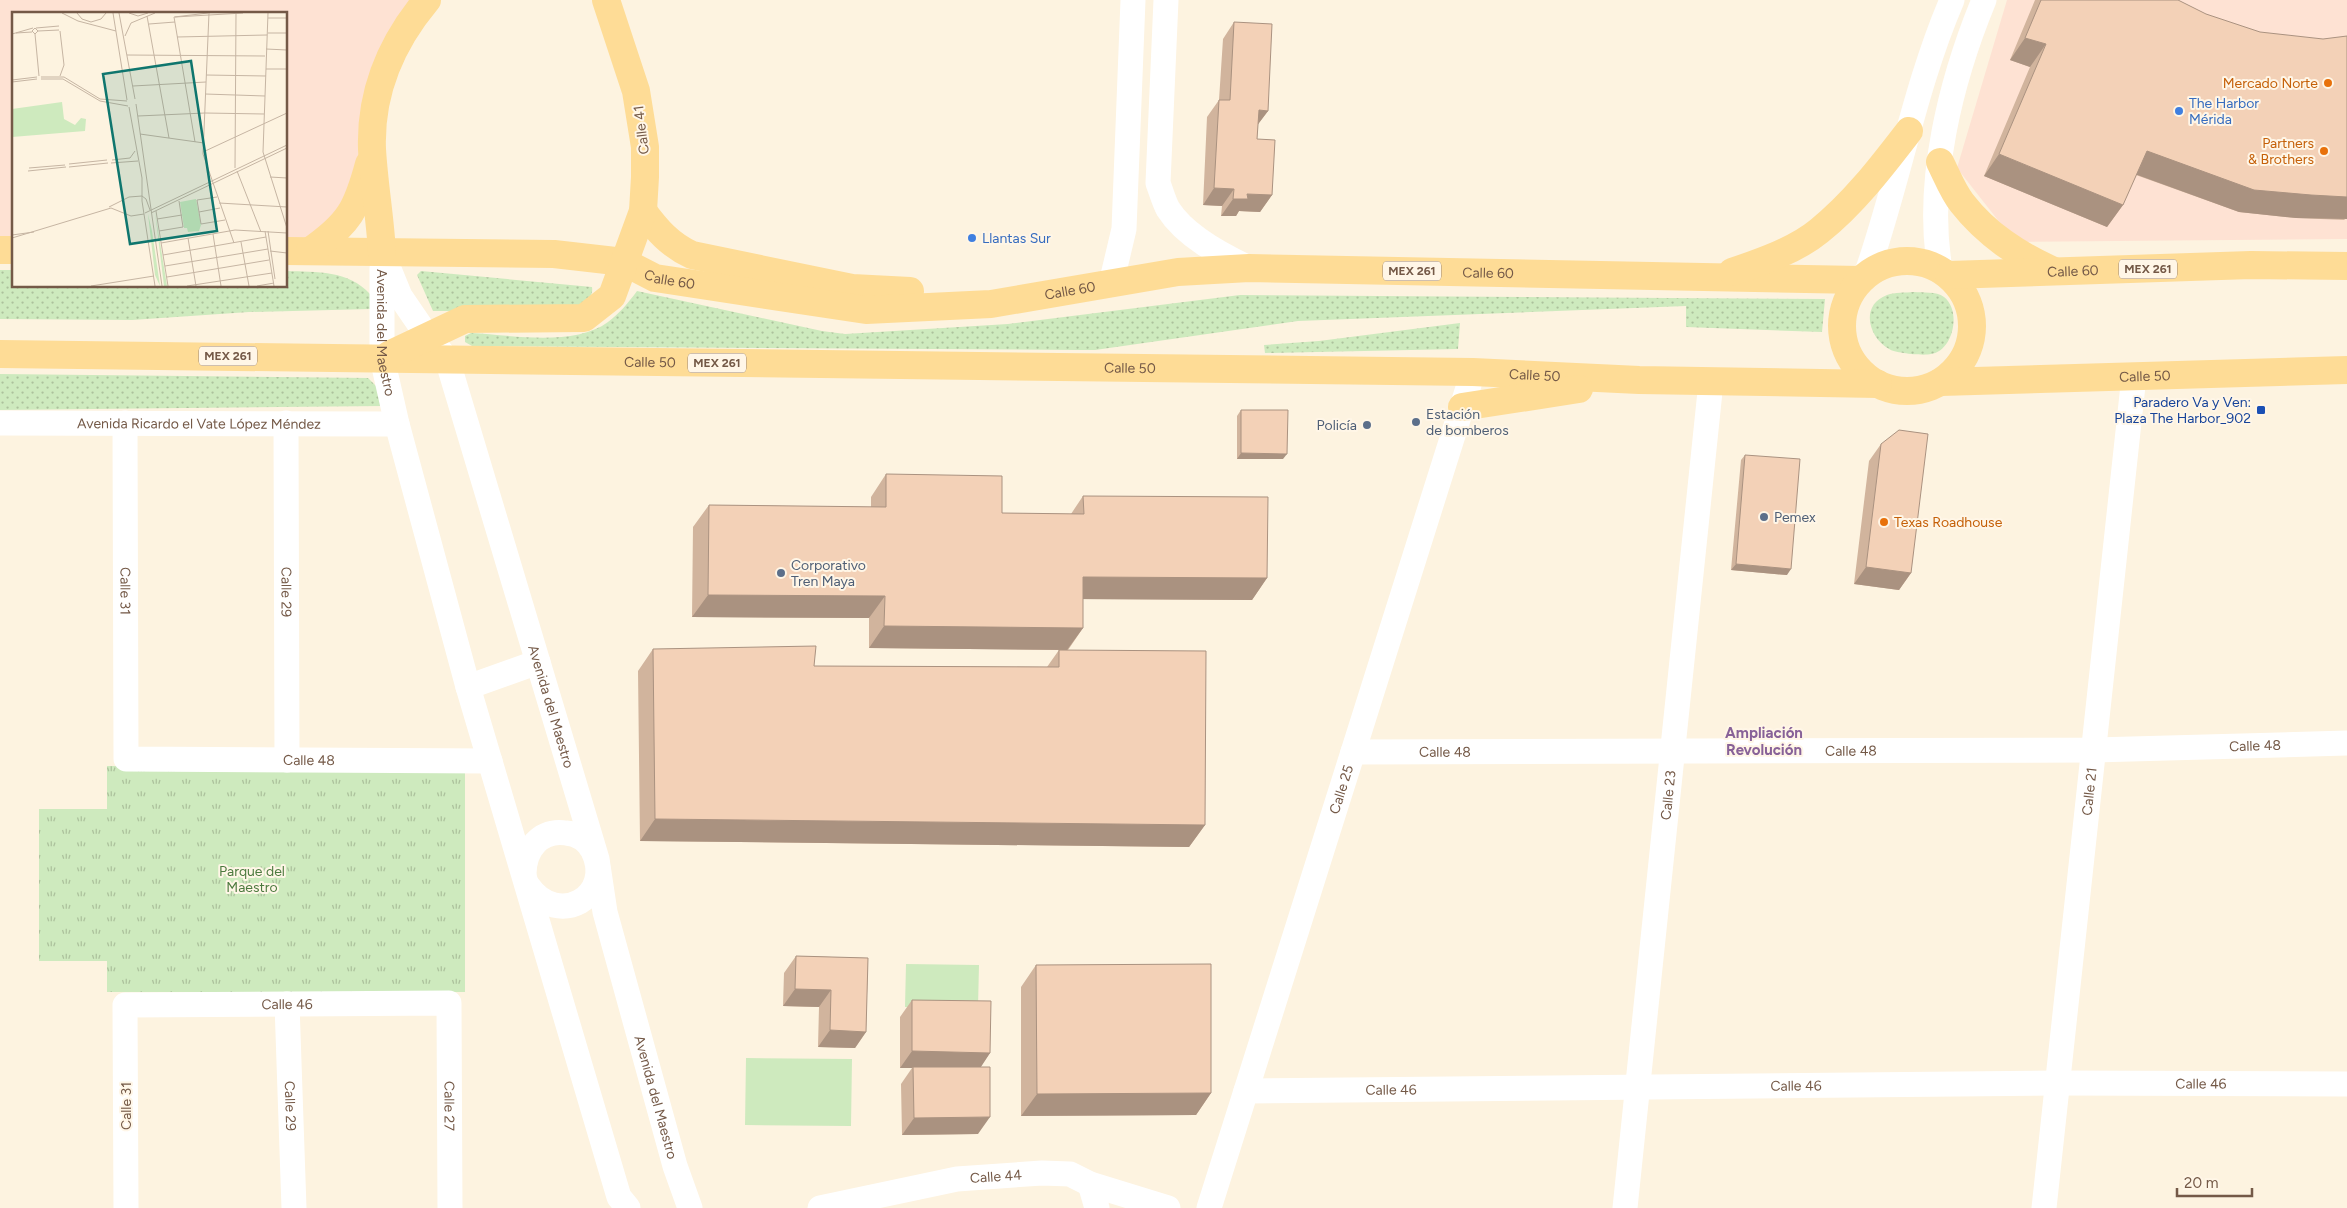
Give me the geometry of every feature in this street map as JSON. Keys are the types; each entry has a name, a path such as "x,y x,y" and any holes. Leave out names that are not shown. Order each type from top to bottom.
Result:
{"main road":[{"path":"382,252 372,150 373,114 385,69 395,46 409,22 428,0"},
{"name":"Calle 41","path":"382,358 465,319 584,318 612,296 643,211 645,147 636,91 604,2"},
{"path":"1714,278 1771,259 1818,232 1852,200 1909,131"},
{"path":"298,251 332,236 350,217 362,192 372,150"},
{"path":"1940,162 1961,202 1993,236 2022,256 2058,273"},
{"path":"643,211 663,236 678,249 692,255 852,288 896,291 980,288 1049,294"},
{"name":"Calle 60","path":"298,251 554,254 624,262 655,278 866,310 991,304 1178,272 1249,268 1714,278 1863,278"},
{"path":"1902,260 1922,262 1945,272 1960,286 1972,315 1970,346 1963,360 1954,372 1941,382 1927,388 1912,391 1896,390 1878,384 1864,374 1852,361 1845,345 1842,328 1844,311 1850,294 1863,278 1883,265 1902,260"},
{"name":"Calle 60","path":"1945,272 2058,273 2251,265 2347,266"},
{"name":"MEX 261","path":"0,354 382,358"},
{"name":"Calle 50","path":"382,358 1473,372 1639,380 1878,384"},
{"name":"Calle 50","path":"1941,382 2347,370"},
{"path":"1462,407 1639,380"}],"street":[{"path":"1111,284 1124,228 1133,0"},
{"path":"1166,0 1158,184 1168,209 1189,231 1217,252 1249,268"},
{"path":"1863,278 1879,238 1937,34 1952,0"},
{"path":"1945,272 1936,247 1940,162 1949,106 1968,39 1984,0"},
{"name":"Avenida del Maestro","path":"382,252 400,296 428,337 448,359 597,859 606,912 675,1166 690,1208"},
{"name":"Avenida del Maestro","path":"382,252 382,358 397,424 490,761 619,1197 628,1208"},
{"name":"Calle 25","path":"1209,1208 1473,372"},
{"name":"Calle 21","path":"2044,1208 2134,376"},
{"name":"Calle 23","path":"1625,1208 1711,382"},
{"name":"Avenida Ricardo el Vate López Méndez","path":"0,423 397,424"},
{"name":"Calle 31","path":"125,423 126,759"},
{"name":"Calle 29","path":"286,423 286,760"},
{"path":"468,686 538,662"},
{"name":"Calle 48","path":"1353,752 2094,750 2347,743"},
{"name":"Calle 48","path":"126,759 490,761"},
{"path":"571,833 582,838 591,847 597,859 599,870 596,882 590,893 581,901 569,906 557,907 545,904 535,896 526,880 524,862 532,845 547,834 571,833"},
{"name":"Calle 46","path":"125,1005 449,1003"},
{"name":"Calle 27","path":"449,1003 450,1208"},
{"name":"Calle 29","path":"287,1004 294,1208"},
{"name":"Calle 31","path":"125,1005 126,1208"},
{"name":"Calle 46","path":"1246,1091 2058,1083 2347,1084"},
{"name":"Calle 44","path":"820,1208 957,1179 1042,1173 1070,1174 1090,1184 1168,1208"},
{"path":"1090,1184 1097,1208"}],"shaded area":[{"path":"0,0 427,0 409,22 353,211 288,250 288,12 12,12 12,249 0,249"},
{"name":"The Harbor Mérida","path":"2007,0 2347,0 2347,239 2015,242 1957,168"}],"green space":[{"path":"0,270 12,270 12,288 288,288 288,271 320,272 342,276 361,286 370,294 371,309 249,312 132,320 0,319"},
{"path":"421,271 592,287 592,291 586,301 572,311 433,311 417,275"},
{"path":"637,291 822,331 845,334 1008,324 1240,295 1825,299 1822,332 1686,327 1686,306 1298,321 1095,350 472,346 465,342 465,336 471,333 542,338 578,335 594,330 608,322 624,308"},
{"path":"1914,292 1941,295 1950,303 1953,311 1954,320 1950,338 1939,351 1927,355 1903,353 1889,349 1876,337 1870,321 1870,313 1878,300 1890,294"},
{"path":"1460,323 1458,349 1265,353 1264,345 1319,341"},
{"path":"0,374 368,378 376,386 384,406 0,410"},
{"name":"Parque del Maestro","path":"107,766 465,767 465,992 107,992 107,961 39,961 39,809 107,809"},
{"path":"906,964 979,965 978,1007 905,1007"},
{"path":"746,1058 852,1059 851,1126 745,1125"}],"building":[{"name":"The Harbor Mérida","path":"2041,0 2178,0 2206,14 2260,32 2323,39 2347,36 2347,197 2254,190 2147,151 2123,205 1999,154 2046,44 2025,38"},
{"path":"1234,22 1272,24 1268,111 1259,110 1257,139 1275,140 1272,195 1247,194 1248,199 1233,199 1234,189 1214,188 1219,100 1230,100"},
{"path":"1241,410 1288,410 1287,454 1241,453"},
{"name":"Texas Roadhouse","path":"1899,430 1928,434 1911,573 1866,567 1881,444"},
{"name":"Pemex","path":"1745,455 1800,459 1791,569 1736,564"},
{"path":"886,474 1002,476 1002,513 1084,514 1083,496 1268,497 1267,578 1083,577 1083,628 884,626 885,596 708,595 709,505 886,507"},
{"path":"816,646 814,666 1059,667 1059,650 1206,651 1205,825 655,819 653,649"},
{"path":"796,956 868,958 866,1032 830,1030 831,990 795,989"},
{"path":"1211,964 1211,1093 1037,1094 1036,965"},
{"path":"912,1000 991,1001 990,1053 912,1051"},
{"path":"913,1067 990,1067 990,1117 914,1118"}],"place":[{"name":"Mercado Norte","path":"2328,83"},
{"name":"The Harbor Mérida","path":"2179,111"},
{"name":"Partners & Brothers","path":"2324,151"},
{"name":"Llantas Sur","path":"972,238"},
{"name":"Paradero Va y Ven: Plaza The Harbor_902","path":"2261,410"},
{"name":"Estación de bomberos","path":"1416,422"},
{"name":"Policía","path":"1367,425"},
{"name":"Pemex","path":"1764,517"},
{"name":"Texas Roadhouse","path":"1884,522"},
{"name":"Corporativo Tren Maya","path":"781,573"}],"district":[{"name":"Ampliación Revolución","path":"1764,742"}]}
